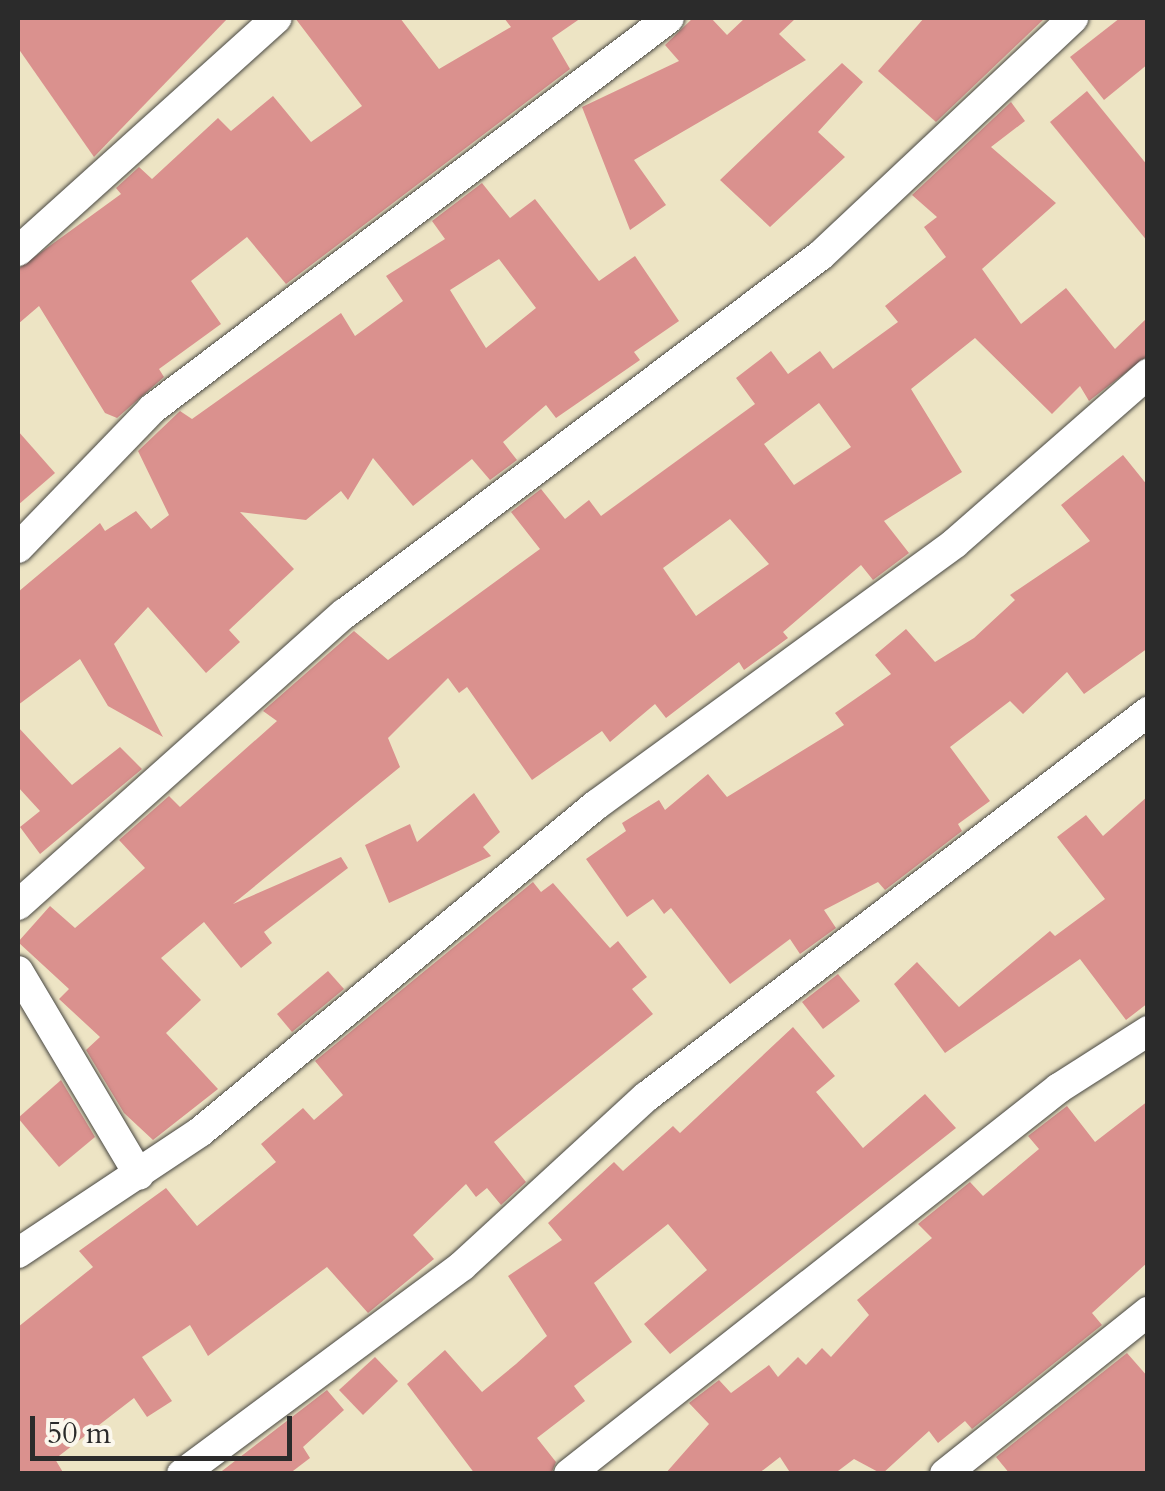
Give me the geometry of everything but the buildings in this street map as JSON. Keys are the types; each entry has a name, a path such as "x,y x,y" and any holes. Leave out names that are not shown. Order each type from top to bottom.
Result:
{"street":[{"path":"18,251 278,18"},
{"path":"18,905 344,614 821,255 1073,18"},
{"path":"18,548 152,409 659,21"},
{"path":"18,1252 139,1175 596,805 955,543 1148,374"},
{"path":"182,1474 462,1266 646,1096 1148,712"},
{"path":"18,970 139,1175"},
{"path":"569,1474 1059,1088 1148,1031"},
{"path":"945,1474 1148,1312"}]}
